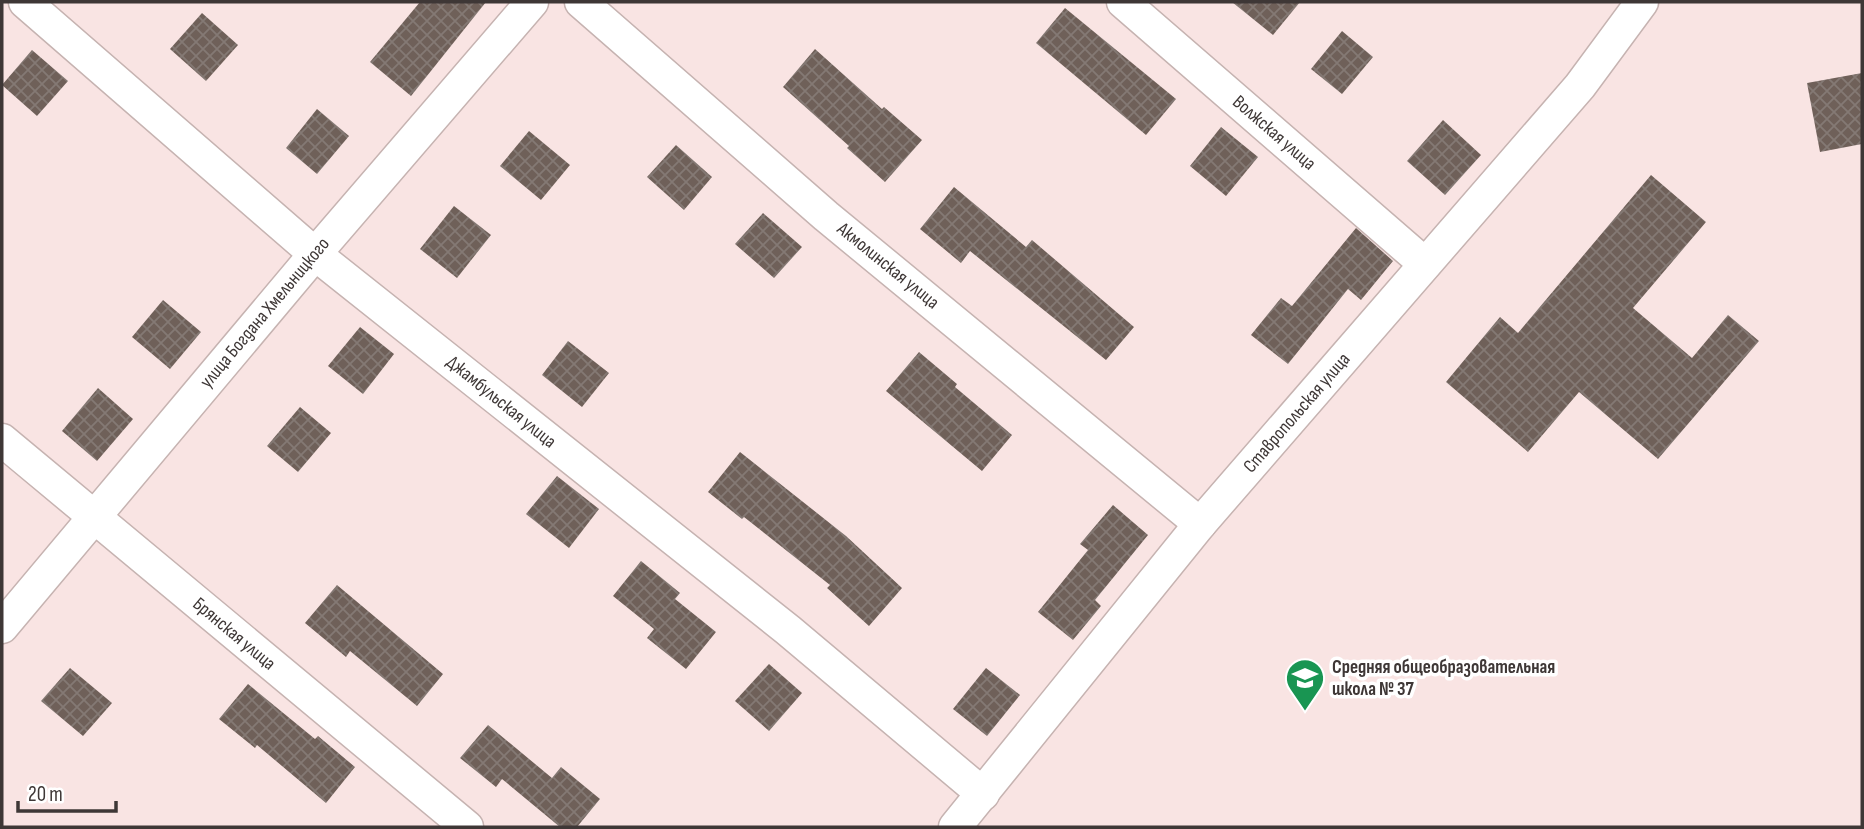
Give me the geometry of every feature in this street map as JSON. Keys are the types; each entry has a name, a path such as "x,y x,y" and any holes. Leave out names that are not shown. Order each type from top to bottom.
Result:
{"street":[{"name":"Джамбульская улица","path":"25,2 315,254 788,630 983,794"},
{"name":"улица Богдана Хмельницкого","path":"2,627 315,254 532,2"},
{"name":"Акмолинская улица","path":"580,2 826,216 1200,524"},
{"name":"Волжская улица","path":"1123,2 1425,264"},
{"name":"Ставропольская улица","path":"955,827 1200,524 1580,86 1642,2"},
{"name":"Брянская улица","path":"2,440 467,827"}],"building":[{"path":"420,2 486,2 411,96 370,62"},
{"path":"1232,2 1300,2 1273,35"},
{"path":"1065,8 1176,99 1146,135 1036,43"},
{"path":"202,13 238,45 206,81 170,49"},
{"path":"1342,31 1373,57 1342,94 1311,69"},
{"path":"815,49 882,109 884,107 922,140 885,182 783,87"},
{"path":"32,50 68,81 37,116 2,85"},
{"path":"1862,73 1862,144 1820,152 1807,83"},
{"path":"317,109 349,136 317,174 286,148"},
{"path":"1443,120 1481,155 1445,195 1407,161"},
{"path":"1221,127 1258,157 1226,196 1190,166"},
{"path":"529,131 570,165 541,200 500,166"},
{"path":"676,145 712,177 684,210 647,177"},
{"path":"1651,175 1706,222 1633,308 1692,358 1728,315 1759,341 1658,459 1579,392 1528,452 1446,382 1500,317 1518,333"},
{"path":"954,187 1026,247 1032,240 1134,327 1106,360 970,251 961,263 920,229"},
{"path":"454,206 491,235 457,278 420,249"},
{"path":"763,213 802,247 774,278 735,244"},
{"path":"1356,228 1393,261 1361,300 1348,289 1288,364 1251,335 1281,298 1292,306"},
{"path":"163,300 201,332 170,369 132,337"},
{"path":"360,327 394,354 363,394 328,366"},
{"path":"568,341 609,373 582,407 542,375"},
{"path":"919,352 957,384 955,387 1012,435 982,471 886,391"},
{"path":"98,388 133,419 97,461 62,431"},
{"path":"300,407 331,433 298,472 267,446"},
{"path":"740,452 846,536 902,588 869,626 827,588 830,585 708,492"},
{"path":"557,476 599,509 569,548 526,514"},
{"path":"1113,505 1148,535 1095,600 1101,606 1073,640 1038,612 1088,550 1080,544"},
{"path":"641,561 680,593 675,599 716,632 686,669 647,638 654,629 613,596"},
{"path":"337,585 443,674 417,706 350,651 346,657 305,623"},
{"path":"769,664 802,693 769,731 735,701"},
{"path":"70,668 112,703 83,736 41,701"},
{"path":"986,668 1020,695 987,736 953,709"},
{"path":"248,684 315,739 318,736 355,767 326,803 257,745 255,748 219,719"},
{"path":"488,725 552,778 561,767 600,799 577,827 560,827 502,779 496,787 460,758"}],"place":[{"name":"Средняя общеобразовательная школа № 37","path":"1305,712"}]}
